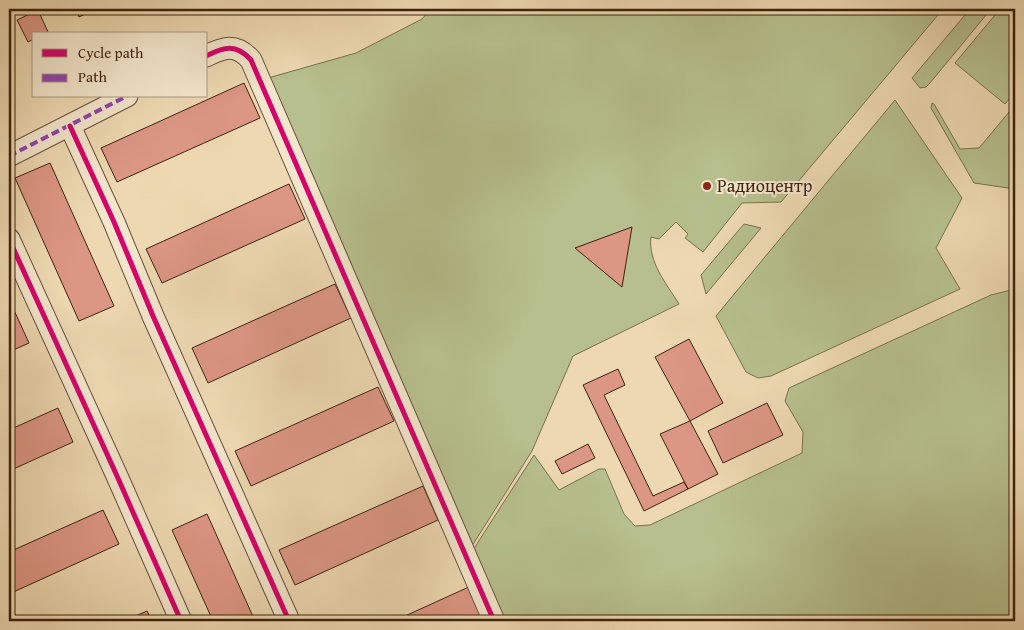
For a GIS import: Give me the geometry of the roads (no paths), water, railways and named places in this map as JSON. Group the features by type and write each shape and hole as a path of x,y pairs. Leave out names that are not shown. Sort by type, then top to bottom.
{"street":[{"path":"208,55 223,47 245,54 251,60 494,621"},
{"path":"9,156 123,98"},
{"path":"70,126 289,621"},
{"path":"9,239 181,621"}],"place":[{"name":"Радиоцентр","path":"707,186"}]}
